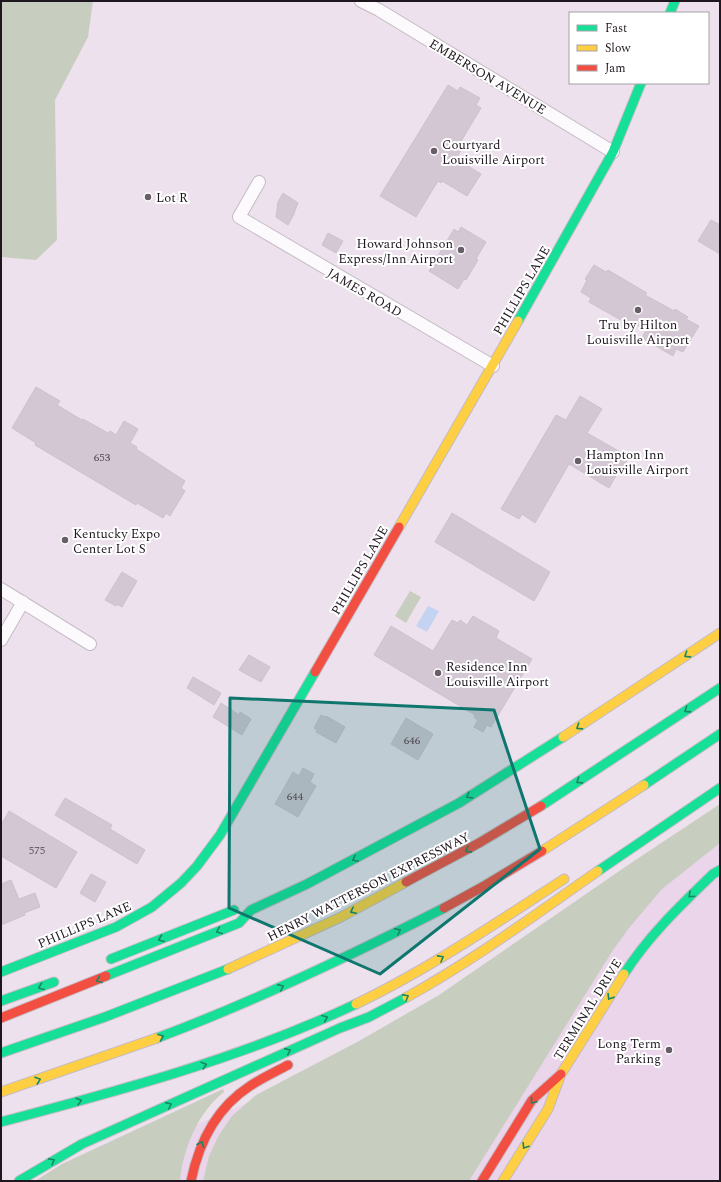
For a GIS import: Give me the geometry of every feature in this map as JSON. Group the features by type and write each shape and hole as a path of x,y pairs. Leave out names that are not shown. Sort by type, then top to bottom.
{"main road":[{"path":"670,12 675,1"},
{"name":"PHILLIPS LANE","path":"1,972 116,927 152,907 181,883 197,866 220,835 493,366 613,152 641,84"},
{"path":"1,1018 238,923 251,910 307,884 459,803 544,750 720,634"},
{"name":"HENRY WATTERSON EXPRESSWAY","path":"1,1053 105,1017 212,976 341,917 479,844 543,805 720,688"},
{"path":"1,1092 126,1050 228,1011 367,947 451,904 543,850 617,803 720,734"},
{"path":"345,1036 370,1017 432,983 470,959 720,788"},
{"name":"TERMINAL DRIVE","path":"503,1181 548,1109 561,1074 633,960 668,917 713,874 720,870"},
{"path":"1,1122 225,1058 274,1040 342,1011 384,990 456,949 571,874"},
{"path":"103,962 231,910 251,910"},
{"path":"1,1001 59,980"},
{"path":"19,1181 82,1144 340,1028 370,1017"},
{"path":"191,1181 194,1161 202,1139 214,1119 228,1102 248,1087 296,1061"},
{"path":"482,1181 532,1100 561,1074"}],"street":[{"name":"EMBERSON AVENUE","path":"362,1 613,152"},
{"name":"JAMES ROAD","path":"259,182 239,217 493,366"},
{"path":"1,589 90,644"},
{"path":"1,640 23,602"}],"highlighted area":[{"path":"230,698 494,710 540,849 380,974 229,908"}],"shaded area":[{"path":"720,828 720,1181 85,1181 173,1135 342,1062"}],"green space":[{"path":"1,1 93,1 88,37 55,100 57,240 36,260 1,257"},
{"path":"410,591 421,597 406,623 395,616"},
{"path":"720,804 720,843 662,889 629,928 613,950 469,1181 203,1181 209,1156 219,1135 232,1116 256,1095 359,1041 439,995 634,861"},
{"path":"223,1089 224,1092 207,1110 193,1132 184,1156 180,1181 35,1181 62,1164"}],"water":[{"path":"428,606 439,611 427,632 416,626"}],"building":[{"name":"Courtyard Louisville Airport","path":"448,85 458,91 460,87 480,98 476,105 481,108 460,143 464,145 456,159 481,174 467,196 442,181 441,183 438,181 416,217 380,196"},
{"path":"283,193 298,203 288,225 276,217 278,202"},
{"path":"711,220 720,225 720,254 698,241"},
{"name":"Howard Johnson Express/Inn Airport","path":"461,227 486,242 476,259 478,260 466,280 464,279 458,289 429,271 454,229 458,232"},
{"path":"328,233 343,241 336,253 322,245"},
{"name":"Tru by Hilton Louisville Airport","path":"594,265 606,272 608,270 647,293 645,295 674,311 675,309 688,317 686,319 699,326 683,352 676,349 673,356 642,338 646,330 630,321 628,324 589,302 591,298 581,292 587,280 585,279"},
{"path":"36,387 60,401 57,405 108,433 110,431 116,435 124,421 138,429 130,443 137,447 136,449 185,481 181,488 185,491 170,516 166,513 163,518 137,503 136,505 35,445 36,443 12,428"},
{"name":"Hampton Inn Louisville Airport","path":"580,396 602,409 587,433 629,457 620,473 618,472 609,488 569,464 535,523 522,514 519,519 501,509 556,415 566,420"},
{"path":"452,513 550,572 534,601 435,542"},
{"path":"122,572 137,581 122,607 117,604 116,606 105,600"},
{"name":"Residence Inn Louisville Airport","path":"473,616 499,631 496,638 532,659 491,727 487,725 483,732 474,727 478,720 474,717 475,715 374,655 391,626 433,651 452,620 458,623 460,620 467,625"},
{"path":"249,655 270,667 261,682 239,670"},
{"path":"193,677 221,693 214,705 187,688"},
{"path":"221,703 239,715 240,712 251,719 242,735 213,717"},
{"path":"321,715 326,716 345,727 336,743 316,732 317,730 314,728"},
{"path":"406,718 433,734 418,760 391,744"},
{"path":"303,768 314,774 310,782 316,786 298,817 275,804 293,772 299,776"},
{"path":"65,798 112,825 110,829 145,850 137,864 55,815"},
{"path":"9,811 77,852 56,888 1,856 1,825"},
{"path":"91,874 106,882 95,902 80,893"},
{"path":"11,880 19,899 35,893 40,907 24,913 25,915 1,925 1,884"}],"traffic: fast":[{"path":"670,12 675,1"},
{"path":"518,321 613,152 641,84"},
{"path":"1,972 116,927 152,907 181,883 197,866 220,835 315,672"},
{"path":"541,806 720,688"},
{"path":"644,785 720,734"},
{"path":"106,976 239,923 251,910 307,884 459,803 563,737"},
{"path":"598,871 720,788"},
{"path":"624,974 654,934 713,874 720,870"},
{"path":"157,1038 267,993 444,908"},
{"path":"111,959 234,910"},
{"path":"1,1053 105,1017 228,969"},
{"path":"1,1001 54,982"},
{"path":"19,1181 82,1144 340,1028 369,1017 407,997"},
{"path":"1,1122 136,1085 225,1057 269,1041 356,1004"}],"traffic: slow":[{"path":"399,527 518,321"},
{"path":"563,737 720,633"},
{"path":"542,851 644,785"},
{"path":"407,997 481,952 598,871"},
{"path":"356,1004 436,961 564,879"},
{"path":"228,969 341,917 406,882"},
{"path":"503,1181 548,1109 561,1074 624,974"},
{"path":"1,1092 157,1038"}],"traffic: jam":[{"path":"315,672 399,527"},
{"path":"406,882 479,843 541,806"},
{"path":"444,908 542,851"},
{"path":"1,1018 106,976"},
{"path":"191,1181 194,1167 204,1140 218,1115 238,1095 250,1086 288,1065"},
{"path":"482,1181 532,1100 561,1074"}],"place":[{"name":"Courtyard Louisville Airport","path":"434,151"},
{"name":"Lot R","path":"148,197"},
{"name":"Howard Johnson Express/Inn Airport","path":"461,250"},
{"name":"Tru by Hilton Louisville Airport","path":"638,310"},
{"name":"Hampton Inn Louisville Airport","path":"578,461"},
{"name":"Kentucky Expo Center Lot S","path":"65,540"},
{"name":"Residence Inn Louisville Airport","path":"438,673"},
{"name":"Long Term Parking","path":"669,1050"}]}
